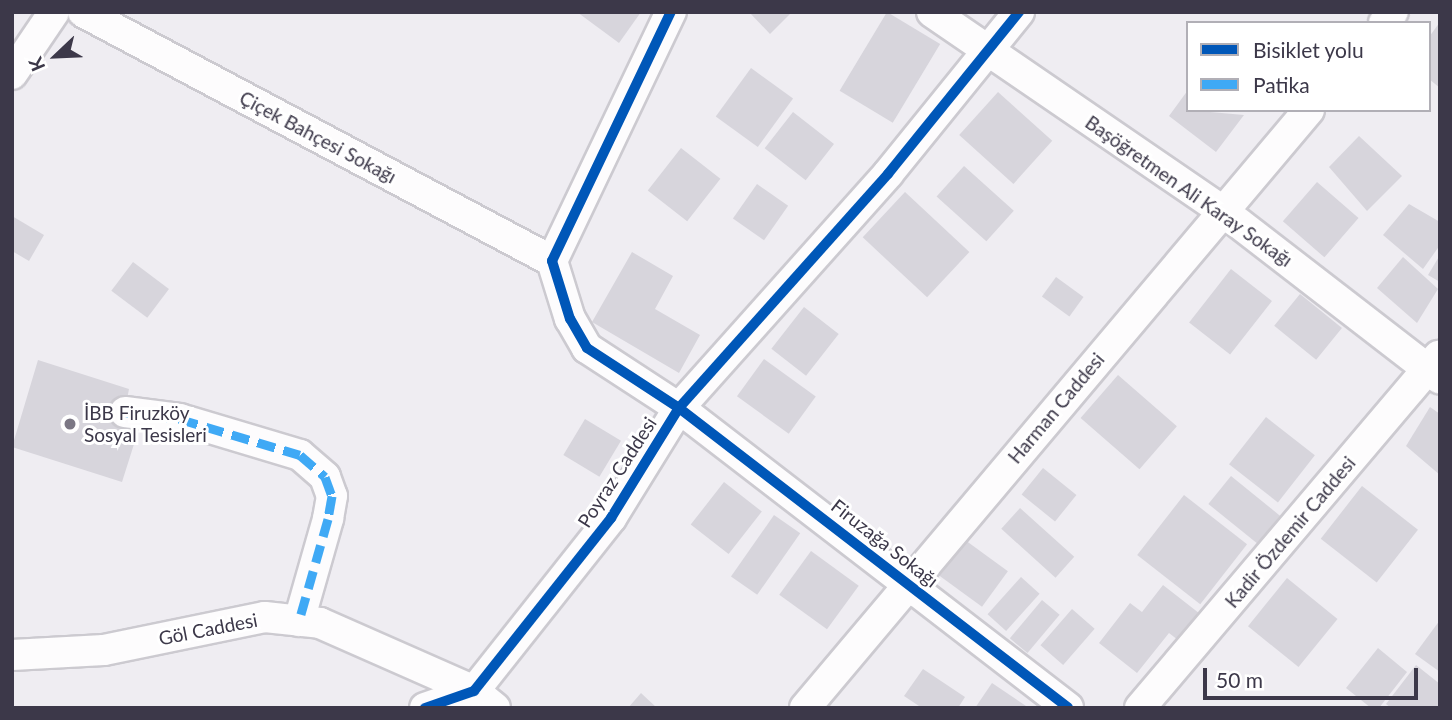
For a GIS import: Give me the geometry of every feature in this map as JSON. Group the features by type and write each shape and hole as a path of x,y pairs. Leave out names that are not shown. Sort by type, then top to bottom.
{"street":[{"path":"12,74 54,12"},
{"name":"Çiçek Bahçesi Sokağı","path":"83,12 552,261"},
{"path":"552,261 671,12"},
{"name":"Başöğretmen Ali Karay Sokağı","path":"932,12 1223,211 1436,368"},
{"path":"679,408 888,174 1020,12"},
{"name":"Harman Caddesi","path":"805,708 1308,112"},
{"name":"Poyraz Caddesi","path":"485,700 611,519 679,408 587,348 570,319 552,261"},
{"name":"Kadir Özdemir Caddesi","path":"1140,708 1436,368"},
{"name":"Firuzağa Sokağı","path":"679,408 1068,708"},
{"path":"125,412 180,419 300,455 325,477 332,496 328,519 299,621"},
{"name":"Göl Caddesi","path":"12,655 104,650 265,617 320,623 485,700"},
{"path":"425,708 485,700"}],"building":[{"path":"577,12 641,12 619,43"},
{"path":"749,12 792,12 770,34"},
{"path":"887,12 940,44 893,123 840,91"},
{"path":"1440,22 1440,88 1431,81 1431,34"},
{"path":"751,68 793,99 758,147 716,117"},
{"path":"998,92 1052,141 1013,184 959,135"},
{"path":"1186,93 1186,112 1244,115 1216,152 1169,116"},
{"path":"793,112 834,144 806,180 765,148"},
{"path":"1359,136 1402,176 1367,211 1329,167"},
{"path":"681,148 720,179 687,221 648,191"},
{"path":"964,166 1014,211 986,241 937,196"},
{"path":"1317,182 1359,218 1324,257 1283,221"},
{"path":"757,184 788,206 764,240 733,218"},
{"path":"905,192 969,252 927,297 863,237"},
{"path":"1409,204 1440,222 1440,245 1423,269 1383,235"},
{"path":"12,216 44,235 29,261 12,251"},
{"path":"632,252 673,276 655,309 700,335 679,373 592,322"},
{"path":"1440,255 1440,282 1428,275"},
{"path":"1403,257 1438,289 1417,323 1377,288"},
{"path":"133,262 169,289 147,318 111,291"},
{"path":"1231,269 1272,301 1230,355 1189,323"},
{"path":"1056,277 1084,297 1069,316 1042,296"},
{"path":"1300,294 1342,328 1316,360 1274,326"},
{"path":"804,307 839,334 806,376 771,349"},
{"path":"764,359 816,397 789,434 737,396"},
{"name":"İBB Firuzköy Sosyal Tesisleri","path":"38,360 129,389 120,436 135,441 122,482 12,447"},
{"path":"1118,375 1177,426 1139,469 1081,418"},
{"path":"1430,407 1440,414 1440,475 1406,446"},
{"path":"1266,417 1315,455 1278,502 1229,464"},
{"path":"585,419 621,441 599,477 563,455"},
{"path":"1043,468 1076,495 1055,521 1022,494"},
{"path":"1231,476 1280,516 1257,544 1208,504"},
{"path":"724,482 762,512 729,554 691,525"},
{"path":"1362,486 1418,530 1377,583 1321,539"},
{"path":"1184,495 1247,544 1200,604 1137,555"},
{"path":"1020,508 1074,557 1056,578 1001,529"},
{"path":"774,515 800,533 757,595 731,576"},
{"path":"965,540 1008,571 982,607 939,576"},
{"path":"811,551 859,586 827,629 779,595"},
{"path":"1021,577 1040,594 1006,631 988,614"},
{"path":"1287,578 1338,619 1298,667 1248,626"},
{"path":"1163,585 1204,617 1183,644 1169,633 1137,673 1099,643 1130,603 1142,612"},
{"path":"1042,600 1060,615 1027,653 1010,638"},
{"path":"1072,609 1095,629 1063,665 1041,645"},
{"path":"1440,620 1440,672 1415,654"},
{"path":"1378,648 1407,672 1379,708 1371,708 1346,688"},
{"path":"1416,665 1440,684 1440,708 1391,708 1386,704"},
{"path":"923,669 965,697 958,708 922,708 904,696"},
{"path":"992,683 1029,708 975,708"},
{"path":"641,693 657,708 628,708"}],"marked path":[{"path":"125,412 180,419 300,455 325,477 332,496 328,519 299,621"}],"cycle path":[{"path":"425,708 474,691 611,518 679,408 587,348 570,319 552,261 671,12"},
{"path":"1019,12 888,174 679,408 1068,708"}],"place":[{"name":"İBB Firuzköy Sosyal Tesisleri","path":"70,424"}]}
